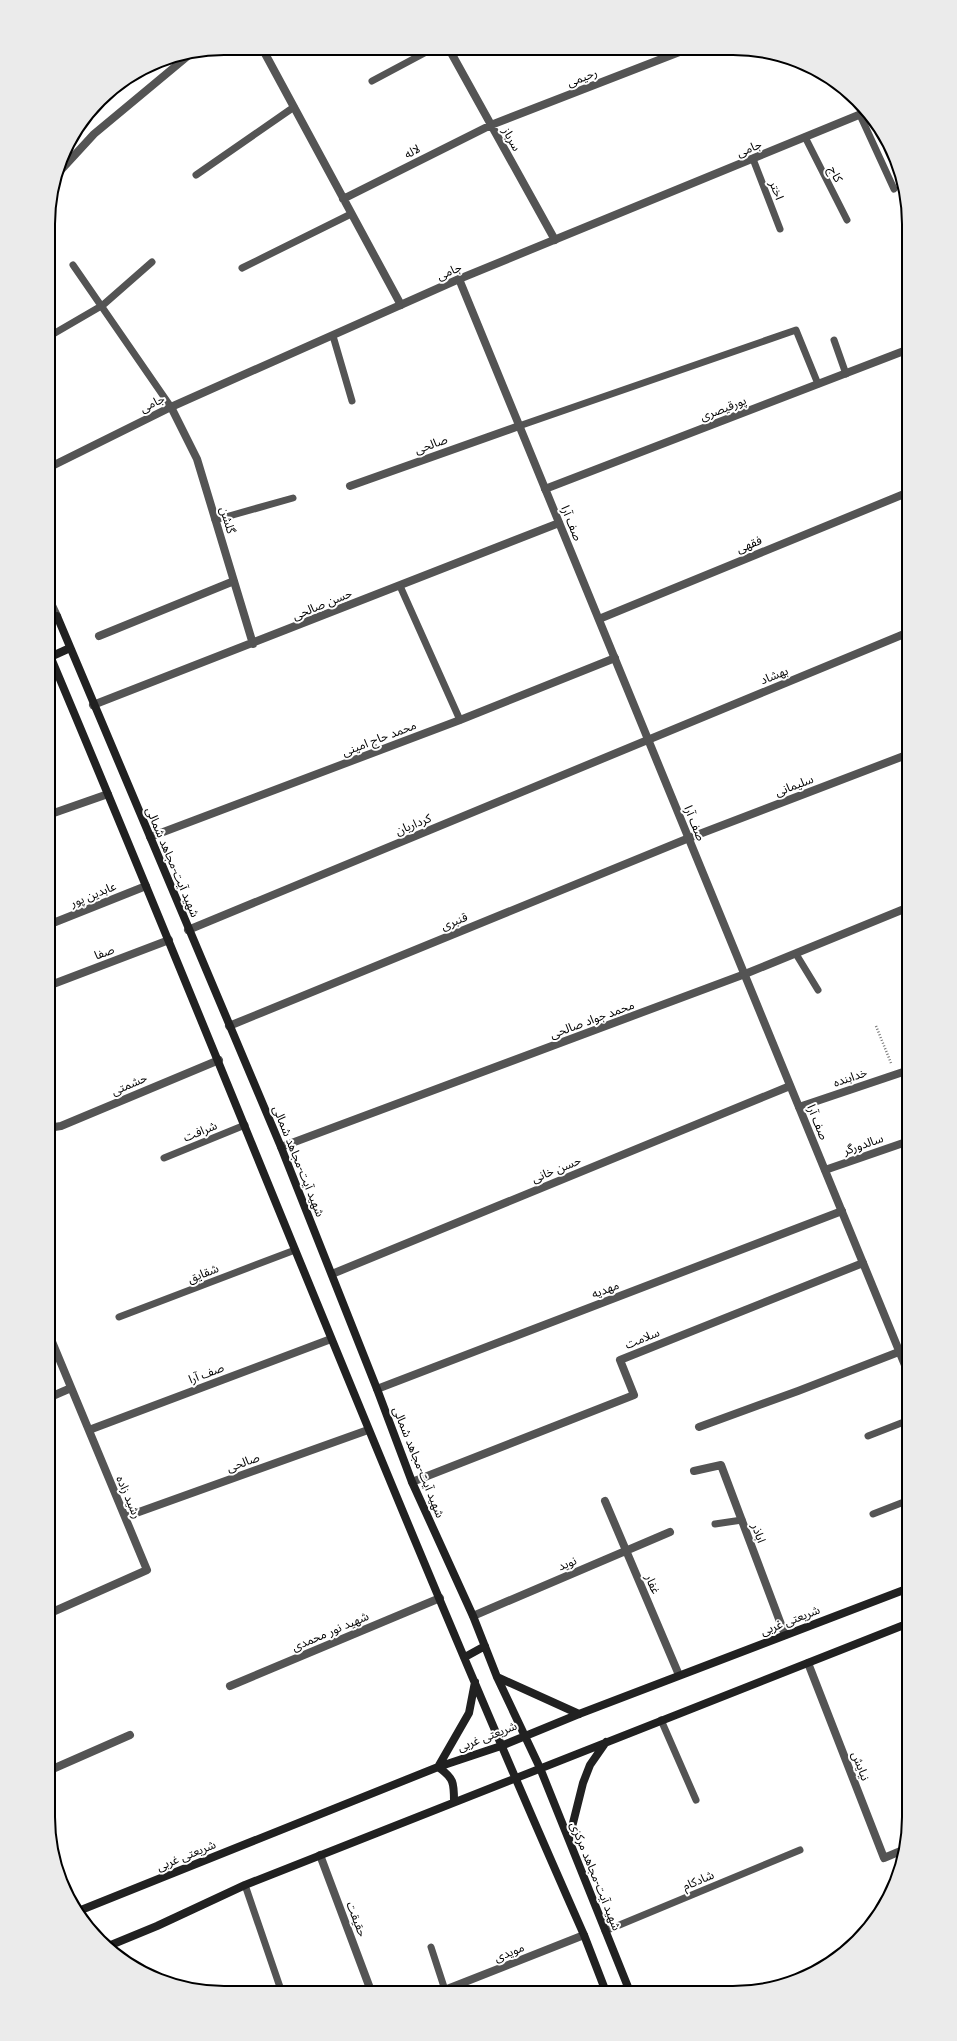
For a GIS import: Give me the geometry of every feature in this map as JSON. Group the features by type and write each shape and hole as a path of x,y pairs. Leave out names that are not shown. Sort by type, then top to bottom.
{"main road":[{"name":"شهید آیت-مجاهد شمالی","path":"57,616 93,705 281,1147 378,1389 412,1482 473,1616 497,1677 525,1735"},
{"path":"55,654 70,648"},
{"path":"55,670 219,1060 368,1430 465,1657 501,1746 516,1777 584,1935 604,1986"},
{"name":"شریعتی غربی","path":"83,1909 438,1767 501,1746 579,1714 902,1591"},
{"path":"113,1944 157,1926 245,1885 454,1801 902,1626"},
{"path":"465,1657 485,1646"},
{"path":"497,1677 579,1714"},
{"path":"454,1801 454,1787 450,1775 438,1767 469,1714 475,1682"},
{"name":"شهید آیت-مجاهد مرکزی","path":"525,1735 569,1838 628,1986"},
{"path":"569,1838 583,1783 590,1765 606,1742"}],"street":[{"path":"266,55 401,305"},
{"name":"سرباز","path":"452,55 555,240"},
{"name":"رحیمی","path":"491,125 672,55"},
{"path":"66,164 94,134 182,61"},
{"name":"جامی","path":"55,465 171,407 460,279 861,115"},
{"name":"لاله","path":"343,199 491,125"},
{"name":"صف آرا","path":"460,279 902,1358"},
{"name":"پورقیصری","path":"545,489 902,352"},
{"name":"گلشن","path":"171,407 197,459 253,644"},
{"name":"صالحی","path":"350,486 519,426"},
{"name":"فقهی","path":"599,619 902,495"},
{"name":"حسن صالحی","path":"93,705 253,644 559,523"},
{"path":"99,636 234,581"},
{"name":"شهید آیت-مجاهد شمالی","path":"55,612 57,616"},
{"name":"بهشاد","path":"648,740 902,635"},
{"name":"محمد حاج امینی","path":"150,837 460,720 615,658"},
{"name":"کرداریان","path":"188,930 648,740"},
{"name":"سلیمانی","path":"688,838 902,757"},
{"path":"55,813 108,794"},
{"name":"قنبری","path":"229,1026 688,838"},
{"name":"عابدین پور","path":"55,922 146,886"},
{"name":"محمد جواد صالحی","path":"281,1147 745,974 902,910"},
{"name":"صفا","path":"55,983 169,940"},
{"name":"حشمتی","path":"55,1127 61,1126 219,1060"},
{"name":"خدابنده","path":"799,1107 902,1072"},
{"name":"حسن خانی","path":"332,1274 790,1086"},
{"name":"سالدورگر","path":"825,1170 902,1143"},
{"name":"مهدیه","path":"378,1389 842,1211"},
{"name":"سلامت","path":"412,1482 634,1394 620,1360 863,1263"},
{"name":"صف آرا","path":"89,1430 331,1339"},
{"name":"رشید زاده","path":"55,1348 147,1570 55,1611"},
{"path":"699,1427 798,1391 902,1350"},
{"path":"55,1395 72,1388"},
{"name":"صالحی","path":"125,1517 368,1430"},
{"name":"اباذر","path":"694,1471 721,1465 785,1635"},
{"name":"غفار","path":"605,1501 679,1676"},
{"name":"نوید","path":"473,1616 670,1532"},
{"name":"شهید نور محمدی","path":"230,1686 440,1598"},
{"name":"نیایش","path":"808,1662 884,1858 898,1852"},
{"path":"55,1768 130,1735"},
{"name":"حقیقت","path":"320,1855 369,1986"},
{"name":"مویدی","path":"454,1986 584,1935"}],"lane":[{"path":"372,81 421,55"},
{"path":"196,175 294,107"},
{"path":"865,119 894,189"},
{"name":"کاج","path":"805,137 847,220"},
{"name":"اختر","path":"753,159 780,229"},
{"path":"242,268 351,214"},
{"path":"55,334 103,305 152,262"},
{"path":"73,265 103,305 171,407"},
{"path":"519,426 796,330 818,384"},
{"path":"333,336 352,401"},
{"path":"834,340 846,374"},
{"path":"215,520 293,498"},
{"path":"400,586 460,720"},
{"path":"796,954 818,990"},
{"name":"شرافت","path":"164,1158 245,1125"},
{"name":"شقایق","path":"119,1317 295,1250"},
{"path":"868,1436 902,1423"},
{"path":"873,1514 902,1503"},
{"path":"715,1524 742,1520"},
{"path":"661,1720 696,1800"},
{"name":"شادکام","path":"605,1931 800,1850"},
{"path":"245,1885 280,1986"},
{"path":"431,1947 443,1986"}],"path":[{"path":"876,1026 895,1075"}]}
